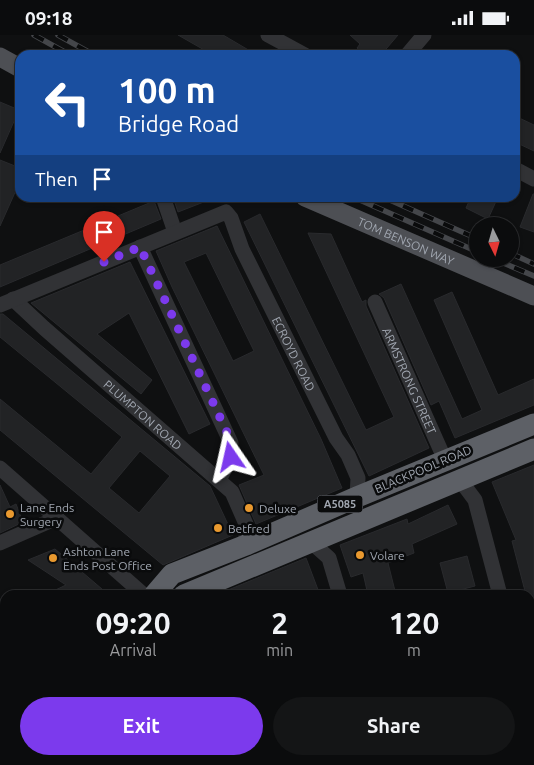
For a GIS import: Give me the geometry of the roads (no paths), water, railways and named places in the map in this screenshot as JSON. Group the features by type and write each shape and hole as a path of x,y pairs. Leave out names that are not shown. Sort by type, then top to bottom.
{"highway":[{"name":"BLACKPOOL ROAD","path":"158,590 172,574 246,545 356,497 534,424"},
{"name":"BLACKPOOL ROAD","path":"196,590 534,449"}],"main road":[{"path":"0,57 15,65"},
{"name":"TOM BENSON WAY","path":"316,202 534,297"}],"street":[{"path":"268,35 296,50"},
{"path":"411,50 424,35"},
{"path":"520,172 534,179"},
{"path":"7,302 175,233 165,202"},
{"name":"ECROYD ROAD","path":"175,233 226,212 231,218 242,249 336,438 348,455 358,478 356,497"},
{"path":"140,247 232,443 231,457 219,480"},
{"name":"PLUMPTON ROAD","path":"7,302 117,392 232,492 246,524 246,545"},
{"name":"ARMSTRONG STREET","path":"375,302 445,460"},
{"path":"0,467 138,590"},
{"path":"460,480 475,501 499,590"},
{"path":"0,543 57,517"},
{"path":"311,542 329,558 338,590"}],"railway":[{"path":"34,35 61,50"},
{"path":"58,35 85,50"},
{"path":"364,202 469,248"},
{"path":"394,202 469,235"},
{"path":"519,257 534,264"},
{"path":"513,267 534,276"}],"place":[{"name":"Deluxe","path":"249,508"},
{"name":"Lane Ends Surgery","path":"10,514"},
{"name":"Betfred","path":"218,528"},
{"name":"Volare","path":"360,555"},
{"name":"Ashton Lane Ends Post Office","path":"53,558"}]}
